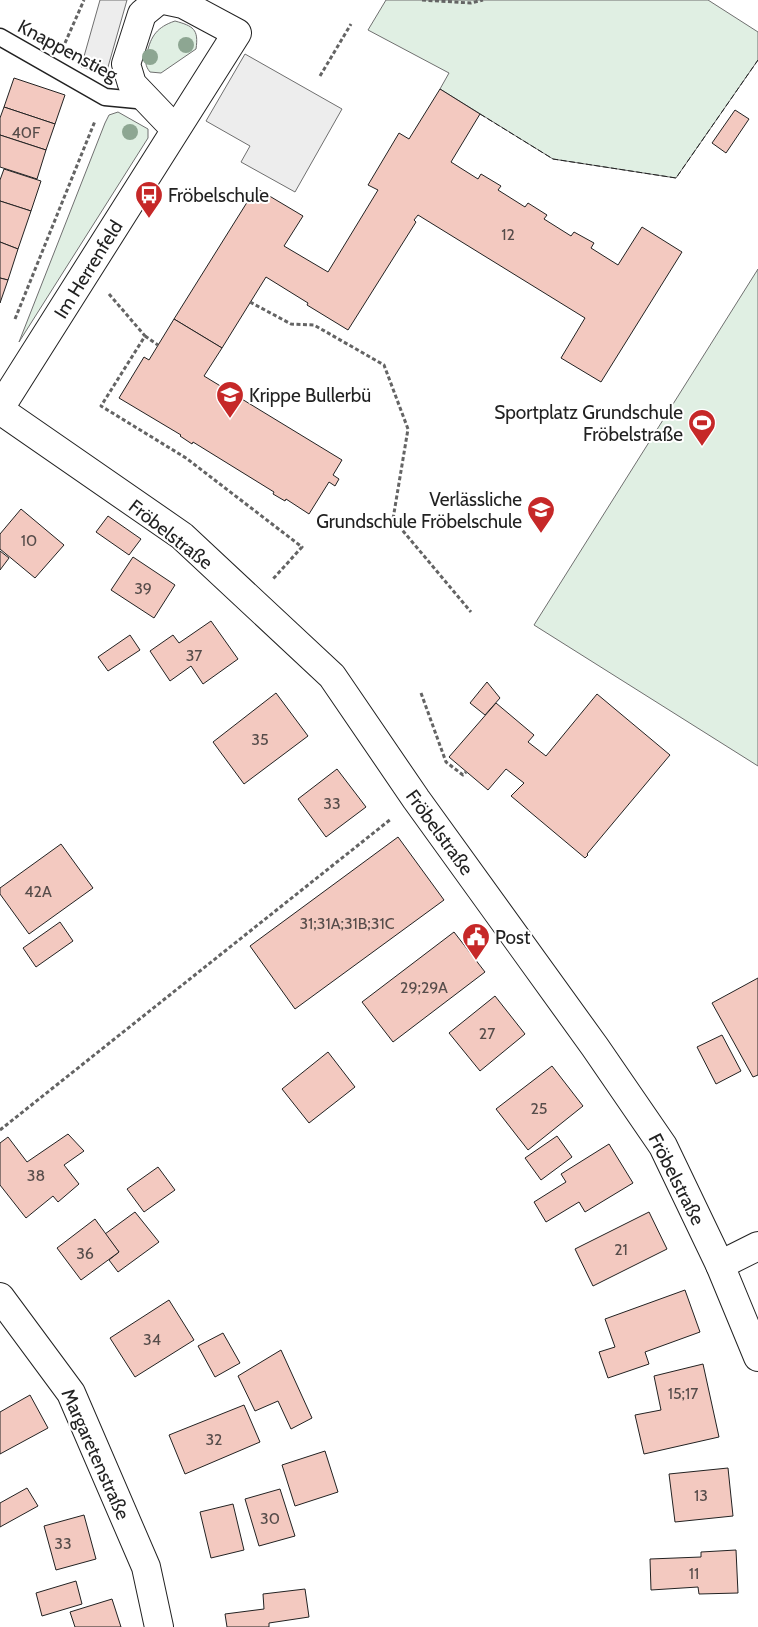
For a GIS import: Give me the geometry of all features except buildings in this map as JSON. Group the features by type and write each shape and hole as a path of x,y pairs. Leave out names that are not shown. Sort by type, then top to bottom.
{"street":[{"path":"159,0 142,14 126,64 132,84 175,129"},
{"name":"Im Herrenfeld","path":"0,409 237,32 183,4 164,0"},
{"name":"Fröbelstraße","path":"0,409 182,536 332,676 416,798 664,1146 720,1265 758,1357"},
{"path":"720,1265 758,1246"},
{"name":"Margaretenstraße","path":"0,1297 71,1393 146,1568 159,1627"}],"lane":[{"name":"Knappenstieg","path":"0,37 105,97 147,101"}],"path":[{"path":"54,68 84,0"},
{"path":"422,0 471,3 483,0"},
{"path":"320,76 351,24"},
{"path":"14,322 105,97"},
{"path":"87,269 145,336 158,345"},
{"path":"250,302 291,324 314,325 384,365 408,429 393,519 471,612"},
{"path":"145,336 101,406 186,458 302,547 281,571"},
{"path":"421,694 446,762 463,775 466,772"},
{"path":"0,1130 416,798"}],"green space":[{"path":"386,0 708,0 758,32 758,60 676,178 553,159 440,89 449,73 368,30"},
{"path":"175,21 193,29 197,37 196,49 161,73 150,72 146,61 153,37 159,29"},
{"path":"118,112 148,129 148,138 19,342 105,123 109,115"},
{"name":"Sportplatz Grundschule Fröbelstraße","path":"758,269 758,766 534,625"}],"shaded area":[{"path":"100,0 127,0 106,74 81,67"},
{"path":"245,54 342,109 295,192 241,162 250,146 206,121"}],"fence":[{"path":"480,114 553,159 676,178 758,60"}],"place":[{"name":"Fröbelschule","path":"149,219"},
{"name":"Krippe Bullerbü","path":"230,419"},
{"name":"Sportplatz Grundschule Fröbelstraße","path":"702,447"},
{"name":"Verlässliche Grundschule Fröbelschule","path":"541,534"},
{"name":"Post","path":"476,961"}]}
